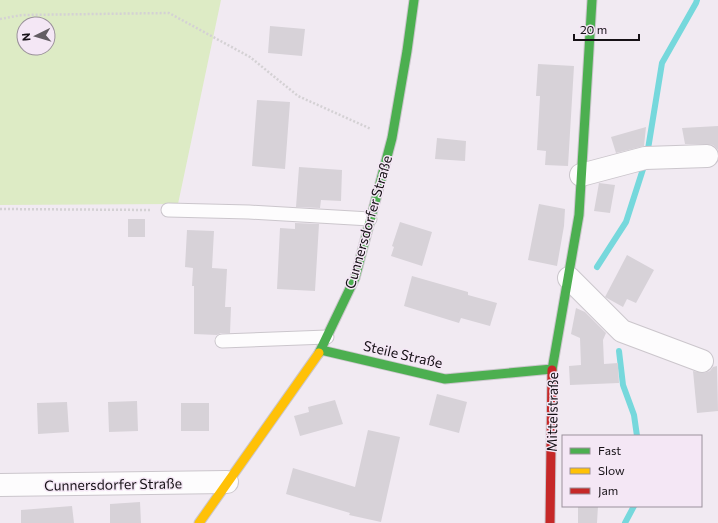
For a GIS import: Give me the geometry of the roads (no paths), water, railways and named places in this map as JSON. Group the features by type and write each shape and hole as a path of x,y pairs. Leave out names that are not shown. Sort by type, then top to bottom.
{"street":[{"name":"Cunnersdorfer Straße","path":"199,523 226,482 321,350 355,278 392,138 414,0"},
{"name":"Mittelstraße","path":"550,523 552,369 580,216 581,175 592,0"},
{"path":"581,175 645,158 707,156"},
{"path":"569,278 622,331 702,361"},
{"name":"Steile Straße","path":"321,350 445,379 552,369"},
{"name":"Cunnersdorfer Straße","path":"0,485 226,482"}],"lane":[{"path":"168,210 249,212 370,219"},
{"path":"222,341 327,338"}],"waterway":[{"path":"648,149 662,63 697,0"},
{"path":"597,267 626,222 644,166"},
{"path":"619,351 623,385 634,415 637,435"},
{"path":"625,523 633,507"}]}
